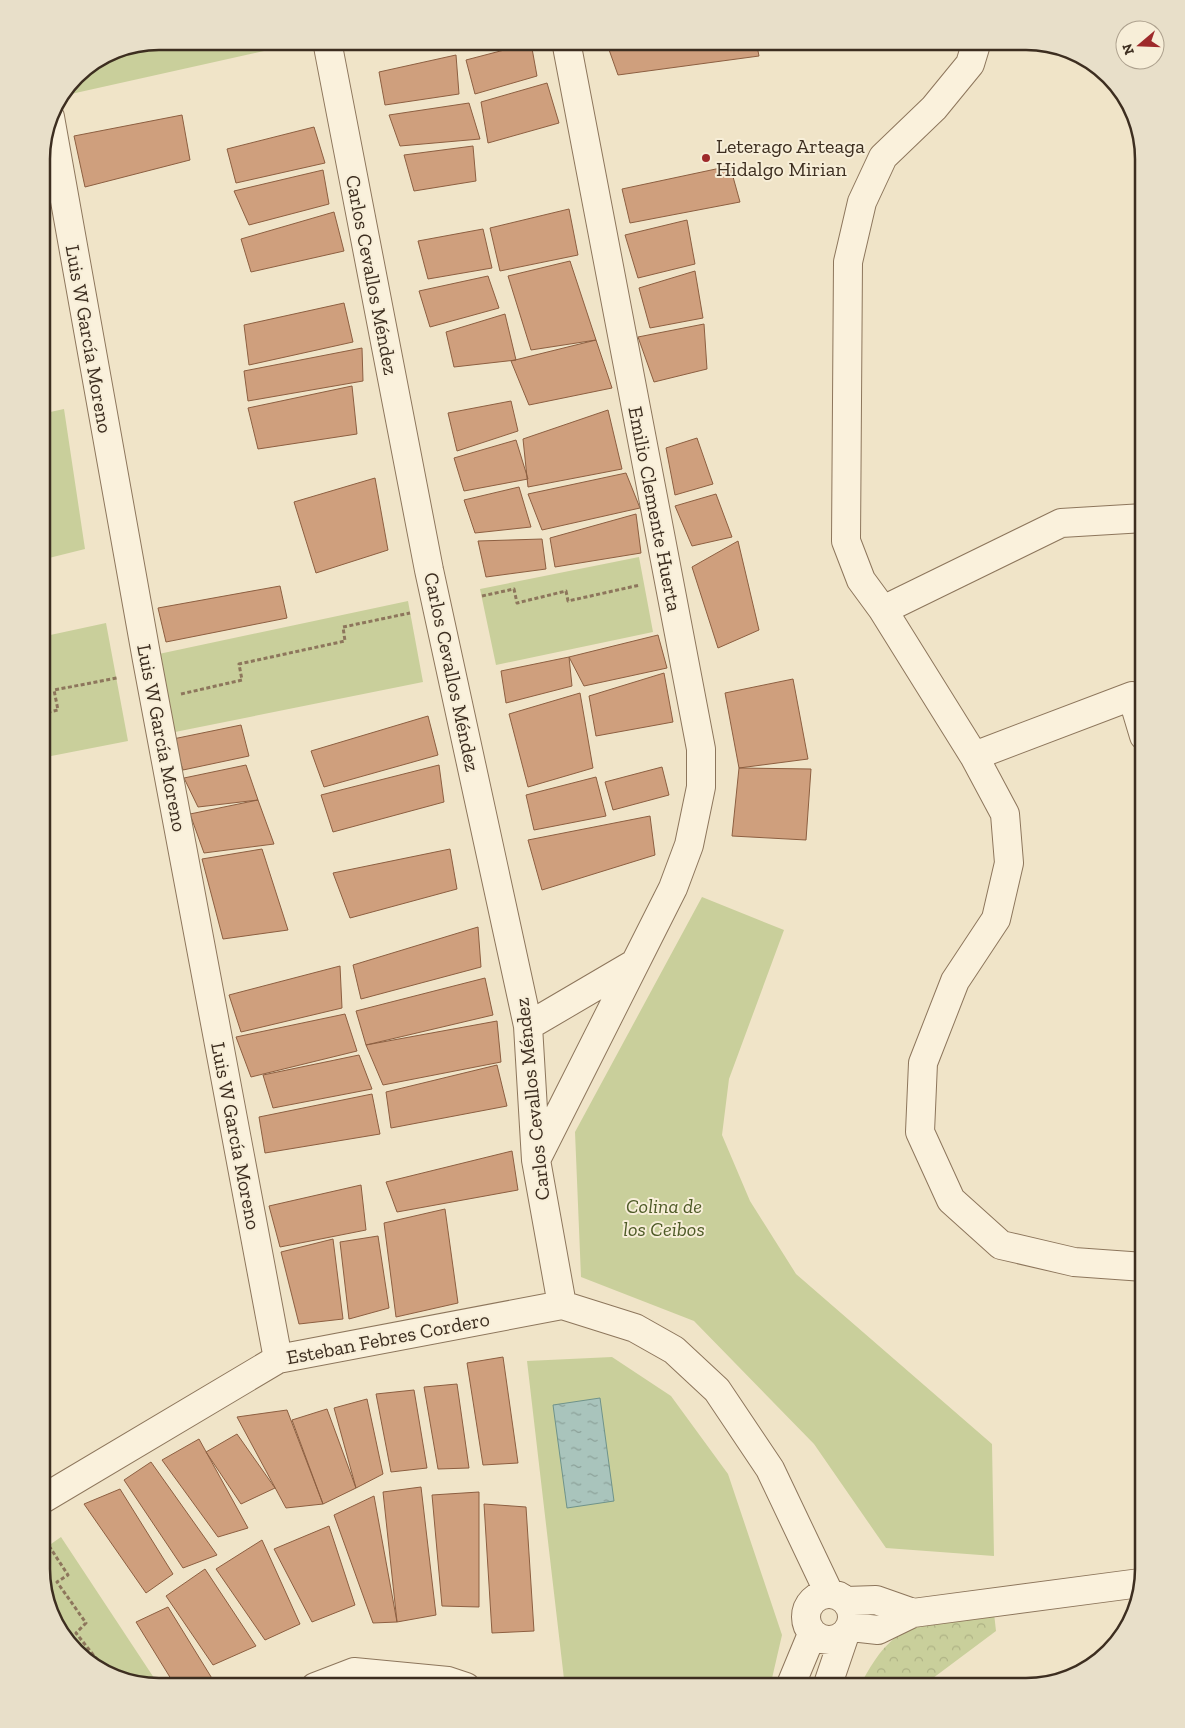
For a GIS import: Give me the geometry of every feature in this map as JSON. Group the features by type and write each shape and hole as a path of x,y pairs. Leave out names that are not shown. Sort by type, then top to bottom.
{"street":[{"name":"Carlos Cevallos Méndez","path":"329,50 429,570 528,1026 536,1160 562,1305"},
{"name":"Emilio Clemente Huerta","path":"536,1160 632,965 673,888 689,845 702,787 701,749 568,50"},
{"path":"974,50 970,64 934,108 882,157 862,202 848,262 846,541 861,580 883,610 974,756 1005,814 1009,863 996,920 955,981 922,1063 920,1132 951,1200 1000,1245 1074,1262 1135,1266"},
{"name":"Luis W García Moreno","path":"53,133 149,670 278,1358"},
{"path":"883,610 1061,523 1135,519"},
{"path":"974,756 1132,696 1135,706"},
{"path":"528,1026 632,965"},
{"path":"562,1305 635,1328 674,1350 717,1390 770,1469 843,1614 829,1678"},
{"name":"Esteban Febres Cordero","path":"50,1495 278,1358 562,1305"},
{"path":"843,1614 812,1600 807,1608 807,1626 812,1634 828,1641 843,1614 876,1600 913,1613 1134,1584"},
{"path":"794,1678 812,1634"},
{"path":"337,1678 354,1672 417,1678"}],"path":[{"path":"482,596 514,589 517,603 566,591 568,602 644,584"},
{"path":"172,696 242,680 239,664 345,642 342,628 410,613"},
{"path":"50,712 58,710 54,690 116,678"},
{"path":"50,1548 68,1575 57,1582 86,1623 76,1633 97,1659"}],"green space":[{"path":"158,50 268,50 71,94 98,68 117,58 137,52"},
{"path":"64,409 85,549 50,558 50,412"},
{"path":"639,557 653,632 496,665 480,589"},
{"path":"408,601 423,682 170,733 154,655"},
{"path":"106,623 128,741 50,756 50,635"},
{"name":"Colina de los Ceibos","path":"702,897 784,930 729,1079 722,1135 750,1201 796,1274 992,1444 994,1556 886,1548 814,1444 694,1321 581,1277 575,1132"},
{"path":"612,1357 671,1396 728,1474 782,1635 772,1678 564,1678 527,1361"},
{"path":"61,1537 154,1678 137,1676 111,1667 92,1656 72,1636 58,1611 54,1598 51,1584 50,1545"},
{"path":"994,1613 996,1631 933,1678 864,1678 884,1648 896,1637 929,1624"}],"water":[{"path":"600,1398 614,1501 567,1508 553,1405"}],"building":[{"path":"504,50 532,50 537,76 475,94 466,60"},
{"path":"609,50 758,50 759,56 618,75"},
{"path":"456,55 459,94 385,105 379,72"},
{"path":"547,83 559,123 488,143 481,102"},
{"path":"469,103 480,139 400,146 389,115"},
{"path":"182,115 190,160 85,187 74,136"},
{"path":"314,127 325,163 236,183 227,149"},
{"path":"473,146 476,181 414,191 404,155"},
{"path":"730,166 740,202 630,223 622,189"},
{"path":"323,170 329,204 249,225 234,191"},
{"path":"569,209 578,255 500,271 490,228"},
{"path":"334,212 344,251 251,272 241,239"},
{"path":"687,220 695,264 638,278 625,235"},
{"path":"483,229 492,268 428,279 418,241"},
{"path":"570,261 596,340 531,350 508,276"},
{"path":"695,271 703,318 650,328 639,288"},
{"path":"488,276 499,308 430,327 419,291"},
{"path":"344,303 353,342 249,365 244,325"},
{"path":"505,314 516,360 454,367 446,332"},
{"path":"704,324 707,369 654,382 638,337"},
{"path":"596,340 612,388 529,405 511,361"},
{"path":"362,348 363,381 248,401 244,371"},
{"path":"352,386 357,434 258,449 248,408"},
{"path":"511,401 518,431 457,451 448,413"},
{"path":"608,410 622,469 528,487 523,439"},
{"path":"697,438 713,484 675,495 666,448"},
{"path":"516,440 528,479 464,491 454,458"},
{"path":"626,473 640,508 542,530 528,494"},
{"path":"375,478 388,550 316,573 294,502"},
{"path":"519,487 531,527 475,533 464,500"},
{"path":"716,494 732,537 692,546 675,506"},
{"path":"636,514 641,553 555,567 550,538"},
{"path":"542,539 546,569 486,577 478,541"},
{"path":"738,541 759,630 718,648 692,567"},
{"path":"280,586 287,618 166,642 158,608"},
{"path":"658,635 667,668 584,686 569,657"},
{"path":"569,657 572,686 506,703 501,671"},
{"path":"664,673 673,722 596,736 589,696"},
{"path":"793,679 808,759 739,768 725,693"},
{"path":"580,693 593,768 528,787 509,714"},
{"path":"428,716 438,755 324,787 311,751"},
{"path":"241,725 249,756 183,770 173,739"},
{"path":"246,765 258,800 198,807 184,778"},
{"path":"439,765 444,802 333,832 321,795"},
{"path":"662,767 669,795 613,810 605,782"},
{"path":"739,768 811,769 806,840 732,836"},
{"path":"596,777 606,816 534,830 526,795"},
{"path":"258,800 274,844 204,853 190,814"},
{"path":"650,816 655,855 542,890 528,840"},
{"path":"262,849 288,930 223,939 202,859"},
{"path":"450,849 457,889 350,918 333,873"},
{"path":"478,927 481,967 361,999 353,965"},
{"path":"340,966 342,1008 241,1032 229,995"},
{"path":"485,978 493,1015 366,1045 356,1011"},
{"path":"345,1014 357,1051 251,1077 236,1037"},
{"path":"497,1021 501,1062 383,1085 366,1045"},
{"path":"359,1055 372,1089 273,1108 263,1075"},
{"path":"497,1065 507,1106 391,1128 386,1092"},
{"path":"372,1094 380,1134 265,1153 259,1117"},
{"path":"512,1151 518,1190 397,1212 386,1182"},
{"path":"361,1185 366,1230 280,1247 269,1206"},
{"path":"445,1209 458,1303 396,1317 384,1223"},
{"path":"378,1236 389,1308 349,1319 340,1242"},
{"path":"333,1239 343,1319 299,1324 281,1252"},
{"path":"503,1357 518,1463 483,1465 467,1363"},
{"path":"457,1384 469,1468 438,1469 424,1387"},
{"path":"414,1390 427,1468 391,1472 376,1394"},
{"path":"367,1399 383,1474 356,1488 334,1408"},
{"path":"327,1409 356,1488 323,1504 292,1420"},
{"path":"287,1410 323,1504 286,1508 237,1417"},
{"path":"237,1434 275,1488 241,1504 206,1452"},
{"path":"199,1439 248,1528 218,1537 162,1460"},
{"path":"151,1462 217,1555 183,1568 124,1480"},
{"path":"421,1487 436,1615 397,1622 383,1492"},
{"path":"120,1489 173,1574 146,1593 84,1504"},
{"path":"479,1492 479,1607 442,1606 432,1495"},
{"path":"374,1496 397,1622 373,1623 334,1515"},
{"path":"484,1504 526,1507 534,1631 492,1633"},
{"path":"329,1526 355,1605 312,1622 274,1549"},
{"path":"262,1540 300,1624 265,1640 216,1569"},
{"path":"205,1569 256,1646 213,1665 166,1596"},
{"path":"168,1607 212,1678 170,1678 136,1622"}],"place":[{"name":"Leterago Arteaga Hidalgo Mirian","path":"706,158"}]}
